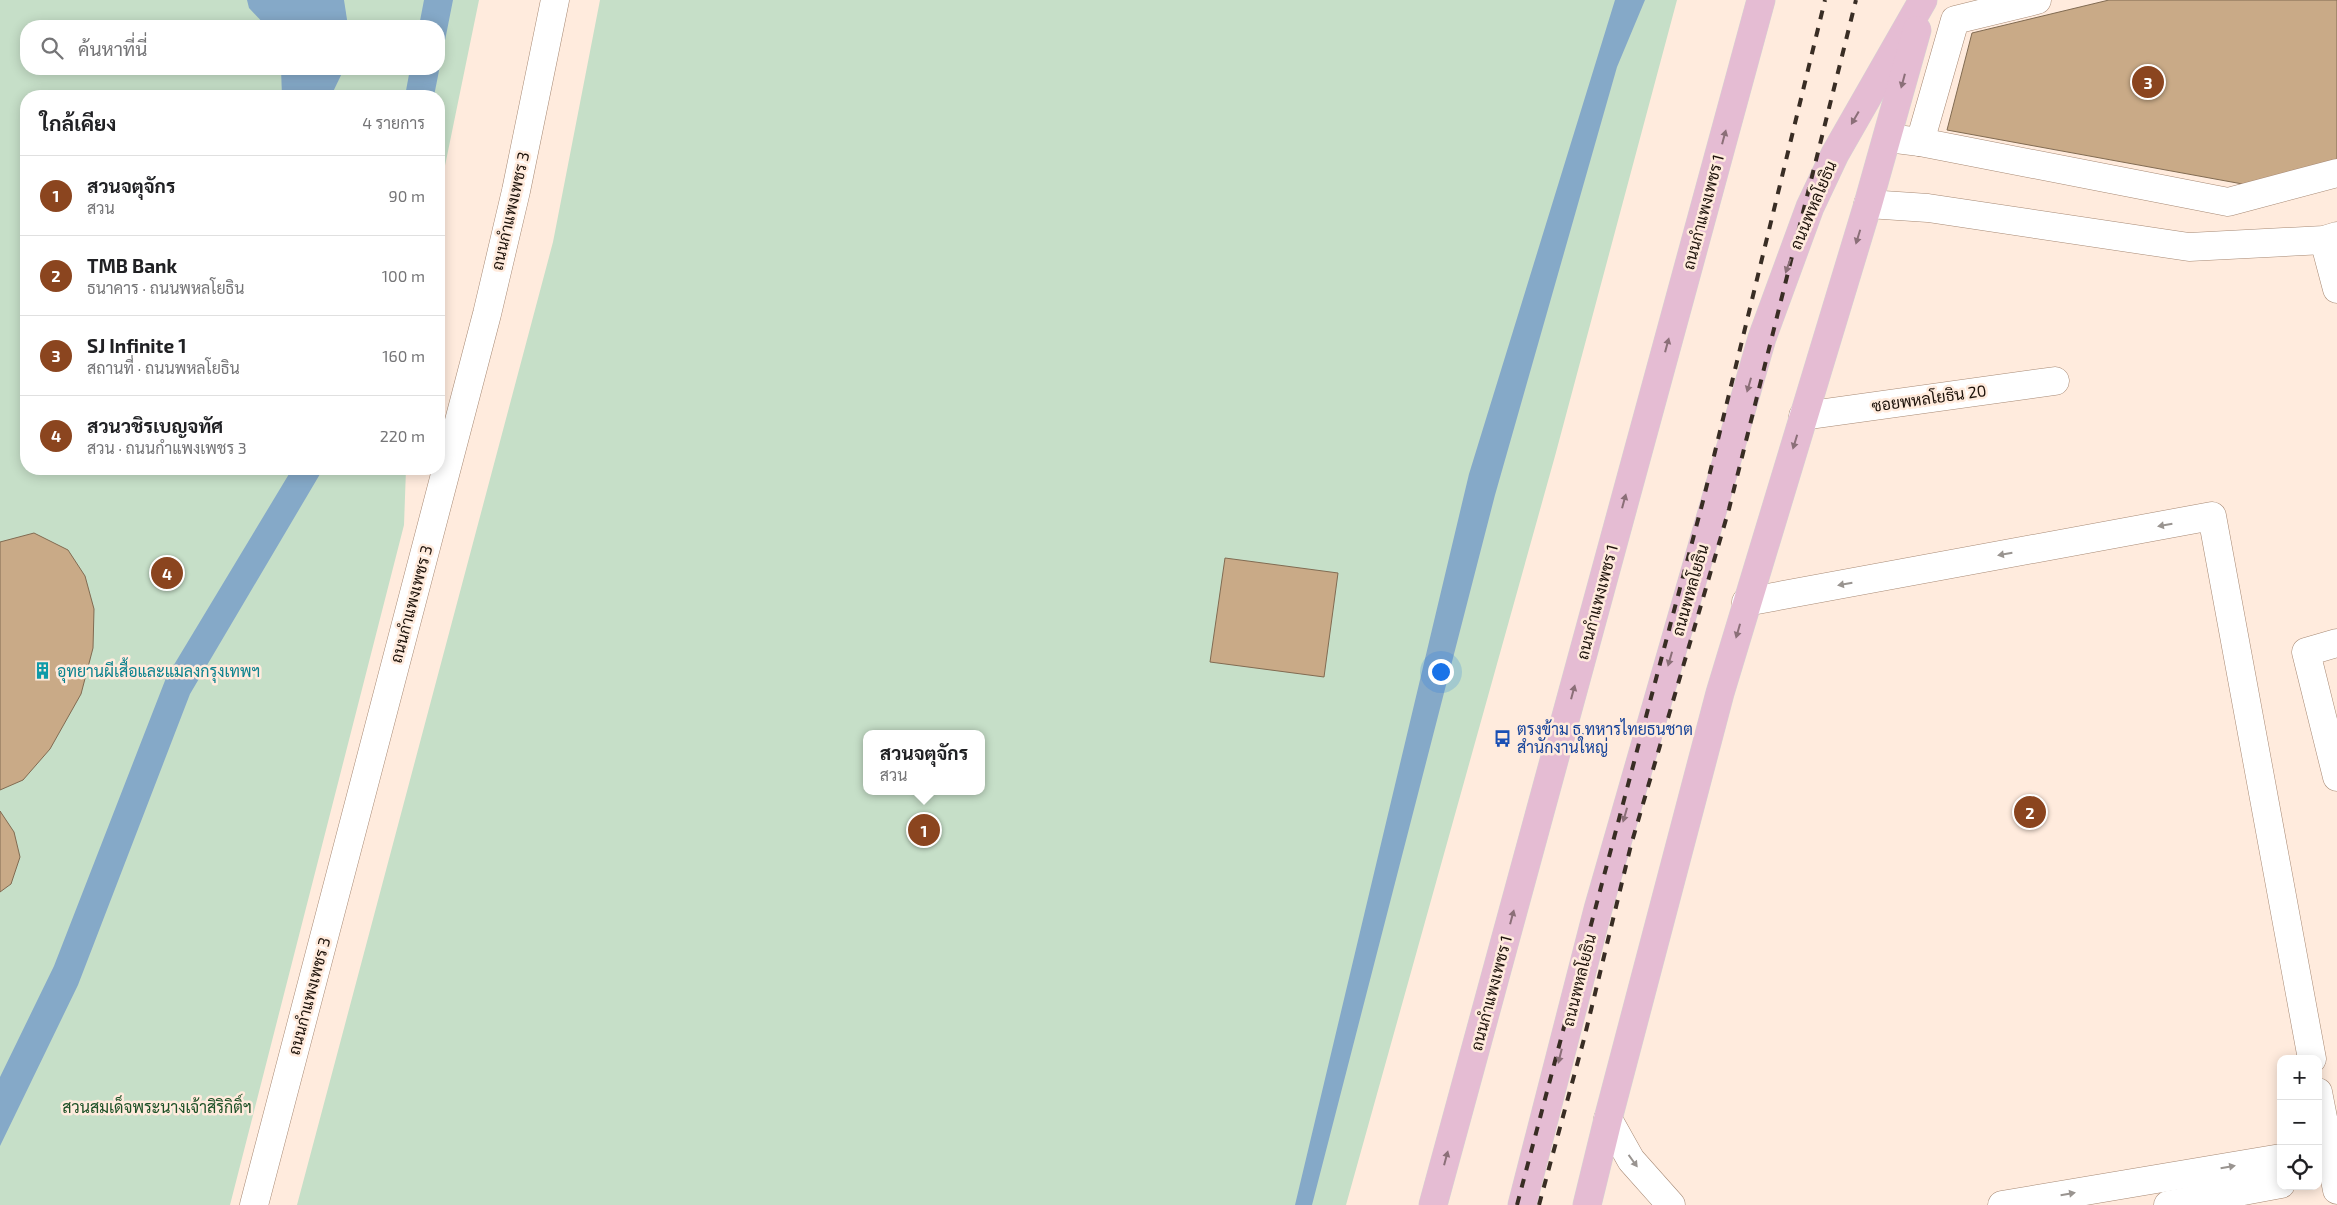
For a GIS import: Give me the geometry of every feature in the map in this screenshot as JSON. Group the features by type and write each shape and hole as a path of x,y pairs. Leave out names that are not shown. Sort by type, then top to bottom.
{"main road":[{"name":"ถนนกำแพงเพชร 1","path":"1433,1205 1761,0"},
{"name":"ถนนพหลโยธิน","path":"1587,1205 1608,1119 1746,602 1888,138 1924,0"},
{"name":"ถนนพหลโยธิน","path":"1522,1205 1598,909 1762,338 1810,207 1834,154 1924,0"}],"street":[{"name":"ถนนกำแพงเพชร 3","path":"445,475 487,314 516,191 555,0"},
{"path":"1920,142 1955,20 2038,0"},
{"path":"1888,138 1920,142 2228,202 2337,173"},
{"path":"1868,204 1928,208 2190,247 2330,238 2337,290"},
{"name":"ซอยพหลโยธิน 20","path":"1803,416 2055,381"},
{"name":"ถนนกำแพงเพชร 3","path":"254,1205 445,475"},
{"path":"1746,602 2212,516 2311,1055"},
{"path":"2337,643 2306,652 2337,777"},
{"path":"2319,1100 2327,1169"},
{"path":"1608,1119 1631,1160 1671,1205"},
{"path":"2002,1205 2277,1159"},
{"path":"2168,1205 2277,1185"}],"green space":[{"name":"สวนสมเด็จพระนางเจ้าสิริกิติ์ฯ","path":"0,0 479,0 445,166 445,90 20,90 20,475 406,475 404,525 230,1205 0,1205"},
{"path":"600,0 1677,0 1555,456 1346,1205 297,1205 553,242"}],"water":[{"path":"247,0 344,0 347,20 260,20 249,8"},
{"path":"424,0 453,0 445,40 445,20 420,20"},
{"path":"1615,0 1645,0 1617,67 1495,495 1312,1205 1295,1205 1469,474"},
{"path":"281,75 341,75 334,90 282,90"},
{"path":"409,75 438,75 435,90 406,90"},
{"path":"288,475 319,475 190,694 78,985 0,1146 0,1077 54,966 166,678"}],"building":[{"path":"2109,0 2337,0 2337,162 2248,185 1947,130 1972,33"},
{"name":"อุทยานผีเสื้อและแมลงกรุงเทพฯ","path":"34,533 68,550 85,576 94,609 93,648 81,694 50,749 23,780 0,790 0,542"},
{"path":"1225,558 1338,573 1324,677 1210,662"},
{"path":"0,811 14,832 20,857 11,884 0,892"}],"railway":[{"path":"1517,1205 1703,501 1825,0"},
{"path":"1539,1205 1584,1039 1631,845 1729,509 1856,0"}],"place":[{"name":"SJ Infinite 1","path":"2148,82"},
{"name":"สวนวชิรเบญจทัศ","path":"167,573"},
{"name":"อุทยานผีเสื้อและแมลงกรุงเทพฯ","path":"43,671"},
{"name":"ตรงข้าม ธ.ทหารไทยธนชาต สำนักงานใหญ่","path":"1503,738"},
{"name":"TMB Bank","path":"2030,812"},
{"name":"สวนจตุจักร","path":"924,830"}]}
